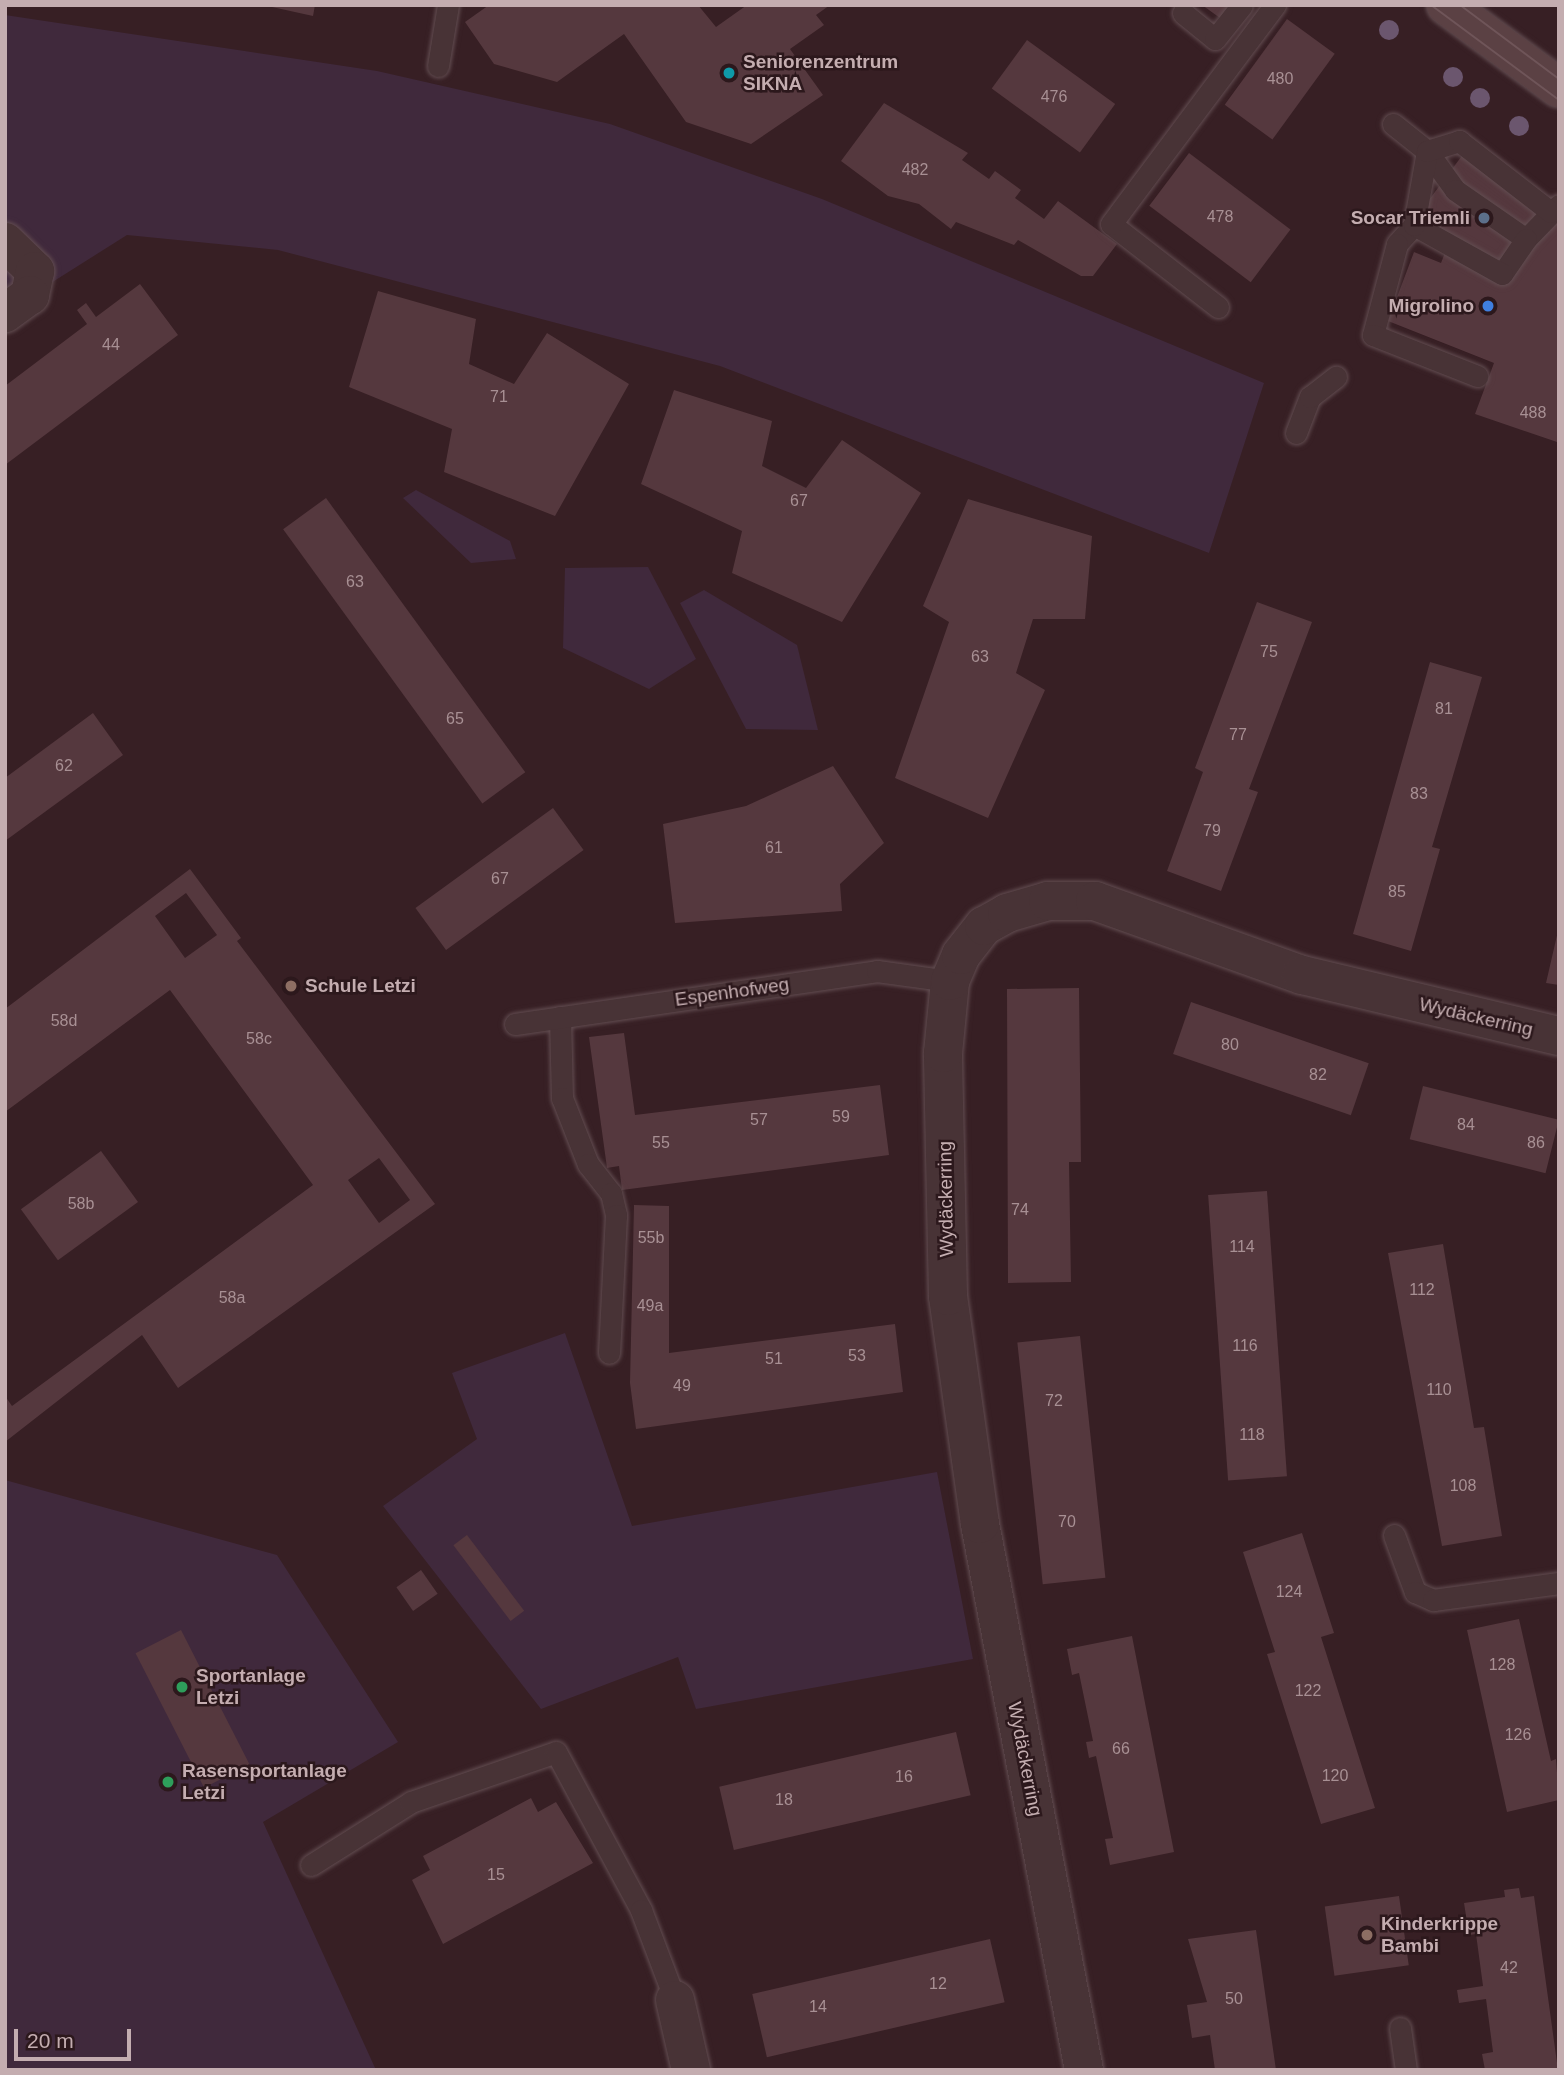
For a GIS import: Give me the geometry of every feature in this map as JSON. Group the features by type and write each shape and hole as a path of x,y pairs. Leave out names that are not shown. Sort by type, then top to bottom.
{"main road":[{"path":"1446,5 1559,89"}],"street":[{"path":"5,242 35,271 30,295 5,313"},
{"name":"Wydäckerring","path":"1084,2070 980,1524 947,1296 943,1053 950,981 974,937 1007,913 1048,901 1095,901 1302,975 1559,1036"},
{"path":"675,2000 691,2070"}],"lane":[{"path":"438,66 448,5"},
{"path":"1183,13 1215,39 1242,5"},
{"path":"1218,307 1111,224 1275,5"},
{"path":"1393,124 1427,151 1455,190 1526,239"},
{"path":"1414,225 1502,274 1526,239 1555,208 1460,141 1427,151"},
{"path":"1427,151 1414,225 1397,244 1373,335 1477,376"},
{"path":"1296,433 1310,397 1336,377"},
{"name":"Espenhofweg","path":"515,1024 877,971 950,981"},
{"path":"560,1017 562,1098 588,1164 611,1193 616,1215 609,1353"},
{"path":"1394,1535 1415,1592 1433,1600 1559,1583"},
{"path":"311,1865 411,1802 556,1752 641,1910 675,2000"},
{"path":"1400,2028 1406,2070"}],"shaded area":[{"path":"5,15 377,71 610,124 822,199 1264,383 1209,553 720,366 278,250 127,235 5,312"},
{"path":"416,490 510,541 516,559 471,563 403,498"},
{"path":"648,567 696,659 649,689 563,648 565,568"},
{"path":"704,590 797,645 818,730 746,729 680,603"},
{"path":"565,1333 632,1526 937,1472 973,1659 696,1709 678,1657 541,1709 383,1506 477,1439 452,1373"},
{"name":"Rasensportanlage Letzi","path":"5,1480 277,1555 398,1742 263,1822 376,2070 5,2070"}],"building":[{"path":"263,5 315,5 313,16"},
{"name":"Seniorenzentrum SIKNA","path":"489,5 698,5 716,27 747,5 830,5 816,15 824,25 790,49 823,95 751,144 686,122 624,34 557,82 494,64 465,22"},
{"path":"1202,5 1230,5 1220,18"},
{"path":"1287,19 1335,54 1272,139 1225,105"},
{"path":"1027,40 1115,104 1080,153 992,89"},
{"path":"884,103 968,153 962,160 989,179 995,171 1021,190 1015,198 1044,219 1058,201 1117,244 1093,276 1081,276 1018,240 1014,245 956,222 951,229 919,204 888,196 841,161"},
{"path":"1470,145 1559,211 1557,442 1475,414 1494,363 1388,321 1414,252 1441,263 1450,240 1417,216"},
{"path":"1189,153 1290,229 1251,282 1149,206"},
{"path":"140,284 178,335 5,465 5,386 87,324 77,310 86,303 96,317"},
{"path":"378,291 476,319 469,364 514,384 547,333 629,384 555,516 444,472 452,429 349,387"},
{"path":"674,390 772,421 762,466 806,488 842,440 921,493 842,622 732,573 742,531 641,484"},
{"path":"326,498 525,772 482,803 283,529"},
{"path":"968,499 1092,536 1085,619 1033,619 1016,673 1045,690 988,818 895,778 949,622 923,606"},
{"path":"1257,602 1312,622 1249,789 1258,792 1221,891 1167,871 1203,772 1195,768"},
{"path":"1430,662 1482,677 1432,847 1440,849 1411,951 1353,934"},
{"path":"93,713 123,755 5,841 5,778"},
{"path":"833,766 884,843 840,884 842,911 675,923 663,824 746,806"},
{"path":"553,808 584,850 446,950 415,908"},
{"path":"190,869 241,938 237,941 435,1204 178,1388 142,1335 5,1442 5,1396 12,1406 313,1185 170,990 5,1112 5,1009","holes":["186,893 217,935 185,958 155,916","379,1158 410,1200 379,1223 348,1180"]},
{"path":"1559,931 1559,985 1546,983"},
{"path":"1079,988 1081,1162 1069,1162 1071,1282 1008,1283 1007,989"},
{"path":"1191,1002 1369,1063 1351,1115 1173,1054"},
{"path":"624,1033 635,1115 880,1085 889,1155 622,1190 619,1166 607,1168 589,1037"},
{"path":"1423,1086 1559,1120 1546,1173 1410,1139"},
{"path":"101,1151 138,1202 58,1260 21,1209"},
{"path":"1267,1191 1287,1476 1228,1480 1208,1195"},
{"path":"634,1205 669,1206 669,1353 895,1324 903,1392 636,1429 630,1383"},
{"path":"1443,1244 1474,1428 1484,1427 1502,1536 1442,1546 1388,1253"},
{"path":"1080,1336 1105,1578 1043,1584 1017,1343"},
{"path":"1302,1533 1334,1633 1321,1637 1375,1808 1321,1824 1267,1654 1275,1652 1243,1552"},
{"path":"467,1535 524,1611 511,1621 453,1545"},
{"path":"421,1570 438,1594 413,1611 396,1587"},
{"path":"1519,1619 1551,1761 1556,1759 1559,1800 1507,1812 1467,1630"},
{"name":"Sportanlage Letzi","path":"181,1630 250,1765 204,1788 136,1653"},
{"path":"1132,1636 1174,1852 1110,1865 1105,1839 1113,1838 1096,1756 1089,1758 1086,1742 1093,1741 1079,1673 1072,1675 1067,1649"},
{"path":"956,1732 971,1795 734,1850 719,1787"},
{"path":"531,1798 538,1812 556,1802 593,1863 443,1944 412,1880 430,1870 423,1856"},
{"path":"1519,1888 1521,1898 1534,1896 1558,2070 1485,2070 1482,2054 1493,2052 1486,1999 1459,2003 1457,1990 1483,1986 1476,1934 1469,1935 1464,1903 1505,1897 1504,1890"},
{"name":"Kinderkrippe Bambi","path":"1399,1896 1409,1965 1334,1976 1325,1906"},
{"path":"1256,1930 1276,2070 1215,2070 1210,2035 1192,2038 1187,2005 1207,2002 1188,1939"},
{"path":"990,1939 1005,2002 767,2057 752,1994"}],"tram line":[{"path":"1431,5 1559,100"},
{"path":"1460,5 1559,79"}],"place":[{"name":"Seniorenzentrum SIKNA","path":"729,73"},
{"name":"Socar Triemli","path":"1484,218"},
{"name":"Migrolino","path":"1488,306"},
{"name":"Schule Letzi","path":"291,986"},
{"name":"Sportanlage Letzi","path":"182,1687"},
{"name":"Rasensportanlage Letzi","path":"168,1782"},
{"name":"Kinderkrippe Bambi","path":"1367,1935"}]}
